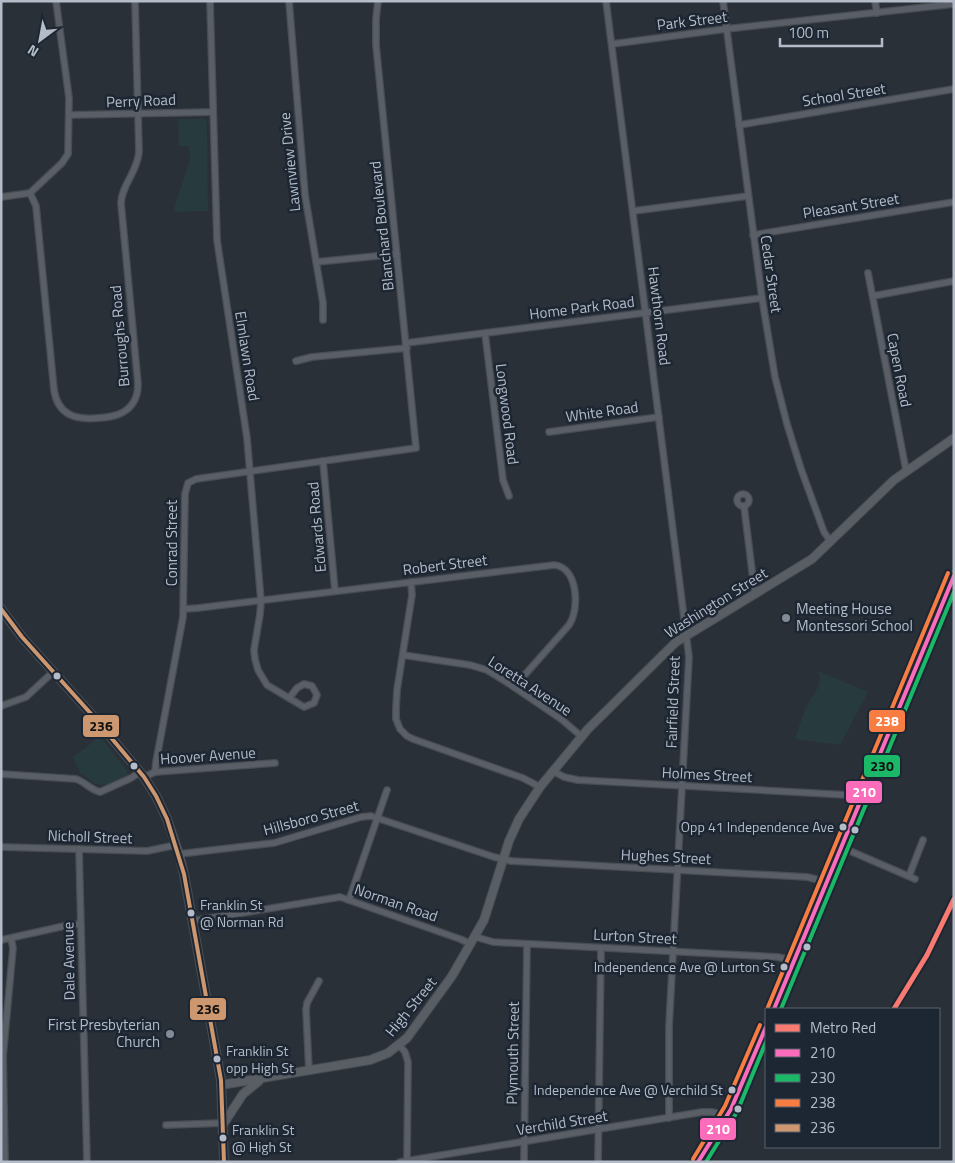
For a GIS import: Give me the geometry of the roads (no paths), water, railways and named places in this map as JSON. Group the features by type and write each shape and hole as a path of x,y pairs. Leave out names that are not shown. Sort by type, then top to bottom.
{"main road":[{"path":"774,1008 954,575"},
{"path":"698,1162 728,1115 765,1030"}],"street":[{"path":"1,197 30,193 62,163 69,148 68,88 56,1"},
{"name":"Burroughs Road","path":"30,193 36,206 56,398 64,411 77,418 105,418 120,414 134,402 137,396 138,384 121,202 123,191 134,173 139,147 135,1"},
{"name":"Elmlawn Road","path":"210,1 218,246 247,438 260,601 260,614 254,650 256,667 262,678 270,688 290,698"},
{"name":"Lawnview Drive","path":"289,1 305,195 323,307 322,320"},
{"name":"Blanchard Boulevard","path":"378,1 376,39 416,448"},
{"name":"Hawthorn Road","path":"606,1 686,635"},
{"name":"Cedar Street","path":"723,1 753,235 775,377 784,416 801,469 824,532 831,542"},
{"path":"876,1 877,13"},
{"name":"Park Street","path":"612,44 726,29 954,4"},
{"name":"School Street","path":"739,125 954,89"},
{"name":"Perry Road","path":"69,115 213,112"},
{"path":"633,211 748,196"},
{"name":"Pleasant Street","path":"753,235 954,202"},
{"path":"316,262 398,254"},
{"name":"Capen Road","path":"868,274 906,470"},
{"path":"873,296 954,281"},
{"name":"Home Park Road","path":"296,361 312,357 762,298"},
{"name":"Longwood Road","path":"485,334 503,480 509,496"},
{"name":"White Road","path":"549,432 659,417"},
{"name":"Washington Street","path":"519,819 540,787 581,736 672,645 808,562 831,542 882,490 906,470 954,438"},
{"name":"Conrad Street","path":"155,772 184,609 186,485 191,480 196,479 416,448"},
{"name":"Edwards Road","path":"323,461 335,591"},
{"path":"744,506 755,595"},
{"name":"Robert Street","path":"184,609 554,565 563,567 568,571 572,580 576,606 573,619 514,687"},
{"path":"411,582 412,595 396,709 397,722 404,734 412,739 522,778 540,787"},
{"path":"1,609 31,648 54,671 142,774 160,803 180,854 222,1085 224,1162"},
{"name":"Fairfield Street","path":"669,1118 669,1036 689,662 686,635"},
{"name":"Loretta Avenue","path":"403,655 478,667 491,672 561,719 581,736"},
{"path":"1,706 26,697 54,671"},
{"path":"304,684 312,686 317,695 314,703 306,707 300,706 290,698 297,688 304,684"},
{"name":"Hoover Avenue","path":"1,774 76,779 95,791 100,792 142,774 275,763"},
{"name":"Holmes Street","path":"552,771 573,780 848,795 861,798"},
{"path":"349,900 387,790"},
{"name":"Hillsboro Street","path":"180,854 274,843 361,818 377,817 503,860"},
{"name":"High Street","path":"222,1085 375,1059 400,1045 439,995 476,937 489,907 512,833 519,819"},
{"path":"841,847 912,878 923,840"},
{"name":"Nicholl Street","path":"1,847 151,851 176,845"},
{"name":"Dale Avenue","path":"79,849 87,1162"},
{"name":"Hughes Street","path":"503,860 807,877 826,882"},
{"name":"Norman Road","path":"192,921 340,897 471,944"},
{"path":"1,940 80,924"},
{"name":"Lurton Street","path":"476,937 493,942 778,957 794,961"},
{"path":"5,1162 3,1062 13,948 12,938"},
{"name":"Plymouth Street","path":"524,1162 527,944"},
{"path":"598,1162 601,948"},
{"path":"309,1071 306,1010 319,981"},
{"path":"400,1045 406,1055 408,1065 405,1161"},
{"path":"224,1123 243,1094 254,1084 264,1079"},
{"name":"Verchild Street","path":"405,1161 708,1112 728,1115"},
{"path":"166,1125 224,1123"}],"metro line":[{"name":"Red","path":"895,1008 927,955 954,899"}],"place":[{"name":"Meeting House Montessori School","path":"786,618"},
{"name":"Opp 41 Independence Ave","path":"843,827"},
{"name":"Franklin St @ Norman Rd","path":"191,913"},
{"name":"Independence Ave @ Lurton St","path":"784,967"},
{"name":"First Presbyterian Church","path":"170,1034"},
{"name":"Franklin St opp High St","path":"217,1059"},
{"name":"Independence Ave @ Verchild St","path":"732,1090"},
{"name":"Franklin St @ High St","path":"223,1138"}]}
